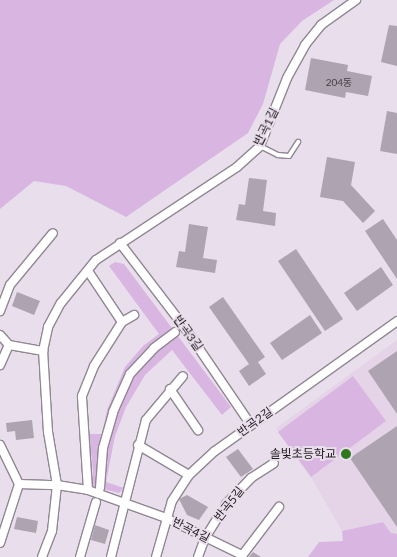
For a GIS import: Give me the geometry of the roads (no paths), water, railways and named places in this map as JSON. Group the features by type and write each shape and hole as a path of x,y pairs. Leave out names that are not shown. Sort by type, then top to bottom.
{"street":[{"name":"반곡1길","path":"42,557 52,531 57,485 48,432 44,351 48,327 61,303 96,260 237,166 260,146 287,78 305,44 321,25 356,0"},
{"path":"0,311 10,285 52,233"},
{"name":"반곡3길","path":"120,243 185,328 252,425"},
{"path":"88,271 122,322"},
{"path":"88,490 82,396 94,366 122,322 134,315"},
{"name":"반곡2길","path":"156,557 172,502 189,475 209,456 397,321"},
{"path":"100,488 103,448 113,412 130,374 154,348 175,332"},
{"path":"0,335 9,344 44,351"},
{"path":"0,365 9,344"},
{"path":"110,557 146,420 170,389 183,376"},
{"path":"170,389 198,430"},
{"path":"0,444 19,484 0,543"},
{"path":"138,445 189,475"},
{"name":"반곡5길","path":"198,557 205,538 240,489 274,463"},
{"name":"반곡4길","path":"19,484 57,485 88,490 166,518 242,556"},
{"path":"80,557 96,502"},
{"path":"242,556 279,507"}],"lane":[{"path":"260,146 278,155 290,156 298,142"}],"place":[{"name":"솔빛초등학교","path":"346,454"}]}
